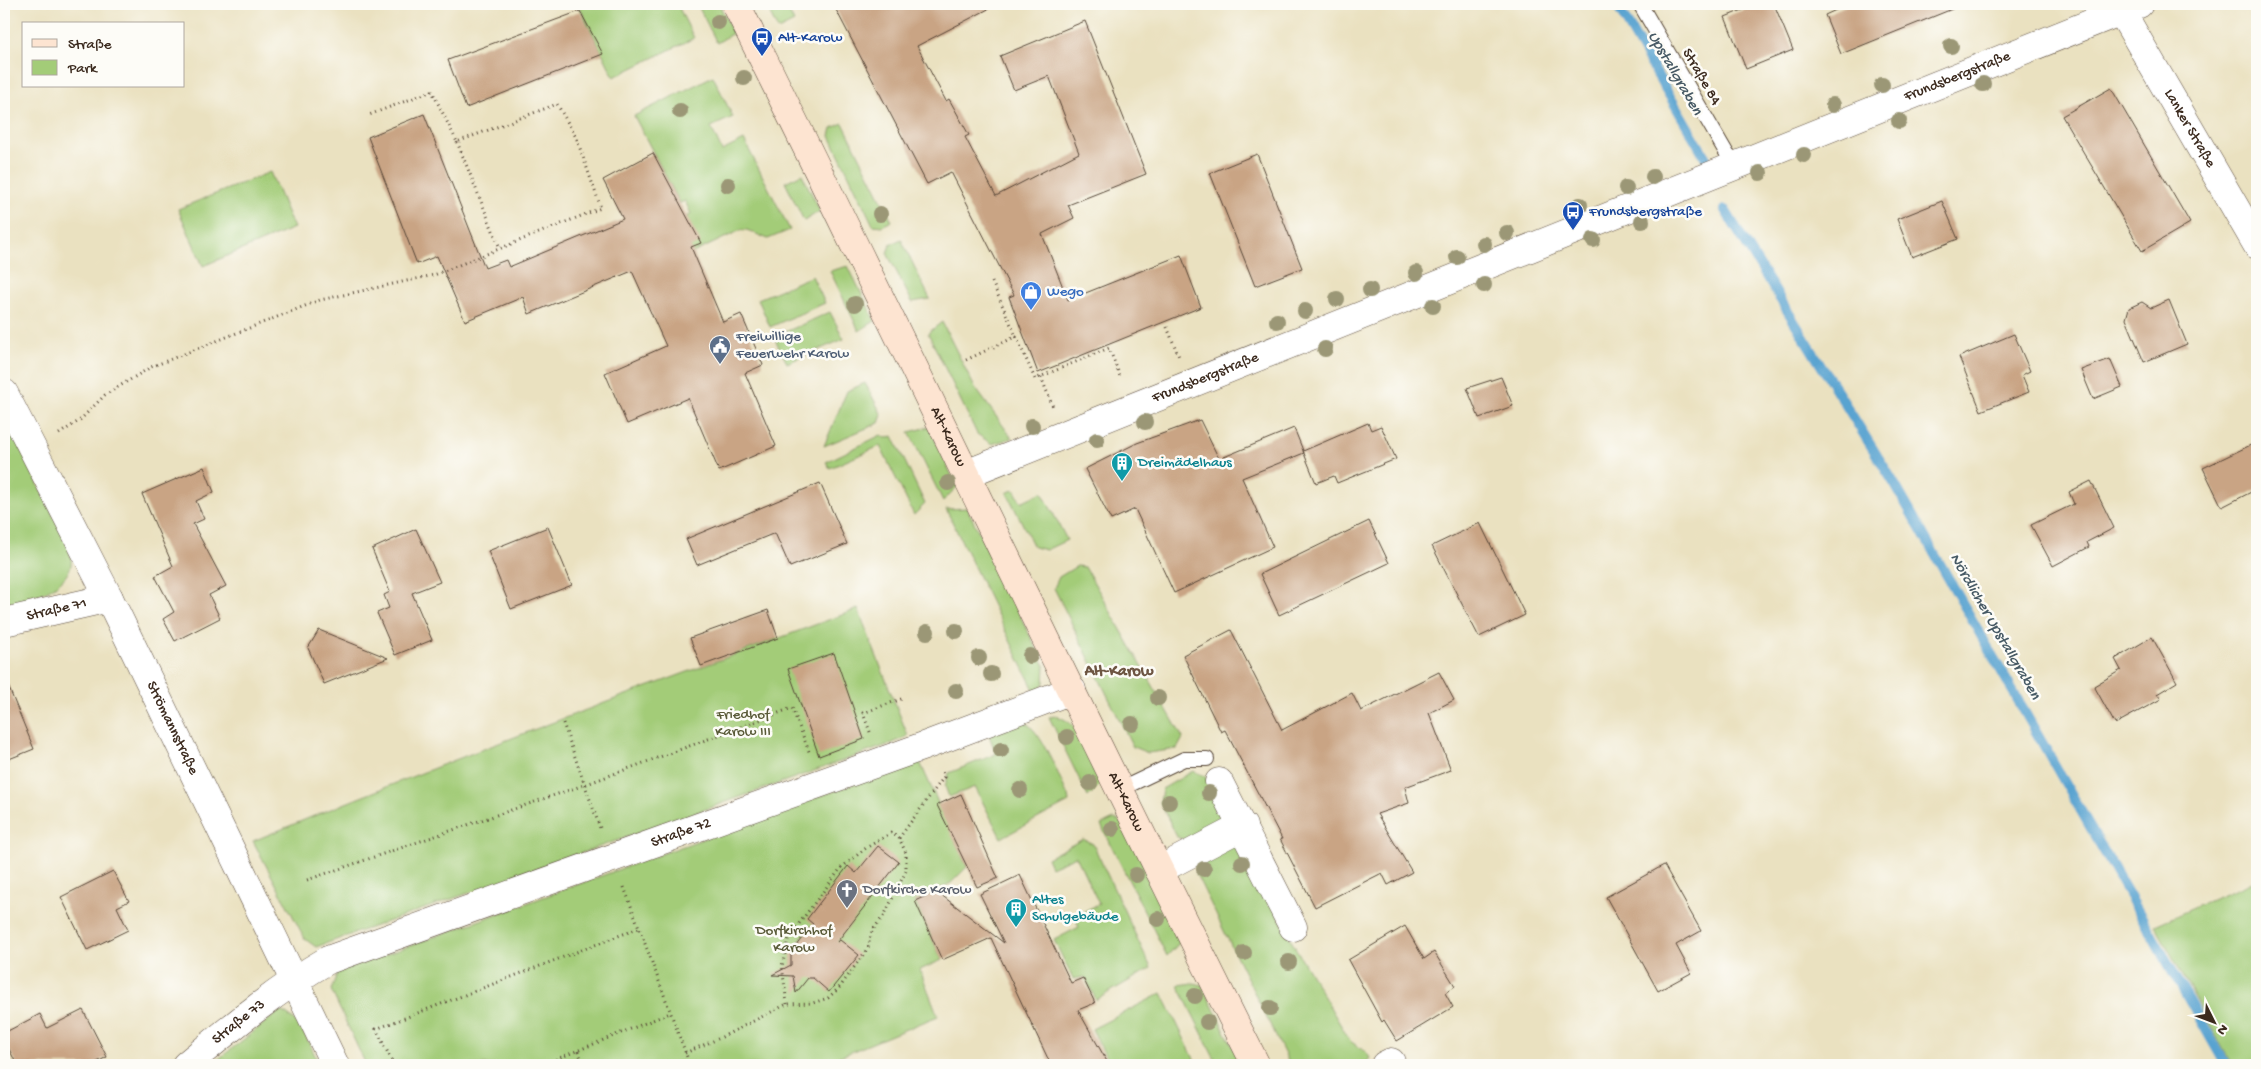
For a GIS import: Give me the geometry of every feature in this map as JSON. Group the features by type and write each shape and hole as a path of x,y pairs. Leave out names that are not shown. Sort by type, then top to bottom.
{"main road":[{"name":"Alt-Karow","path":"736,4 1072,690 1119,790 1256,1065"}],"street":[{"name":"Frundsbergstraße","path":"966,474 1734,166 2126,6"},
{"name":"Lanker Straße","path":"2126,6 2257,245"},
{"name":"Strömannstraße","path":"4,393 108,598 292,980 335,1065"},
{"name":"Straße 71","path":"4,622 108,598"},
{"name":"Straße 72","path":"292,980 328,960 1034,706 1072,690"},
{"path":"1213,770 1294,927"},
{"path":"1159,870 1243,826"},
{"name":"Straße 73","path":"186,1065 253,1009 292,980"}],"lane":[{"name":"Straße 84","path":"1640,4 1734,166"},
{"path":"1119,790 1184,759 1213,770"}],"path":[{"path":"369,116 432,91 457,142 500,248"},
{"path":"30,445 53,438 78,421 105,395 151,367 320,300 434,275 601,208 576,137 557,104 457,142"},
{"path":"992,282 1035,379 1109,348 1121,380"},
{"path":"1167,327 1179,357"},
{"path":"966,360 1017,336"},
{"path":"1041,377 1053,408"},
{"path":"870,735 863,713 904,698"},
{"path":"307,880 584,785 792,708 813,763"},
{"path":"563,723 584,785 690,1065"},
{"path":"899,838 932,793"},
{"path":"685,1053 787,1004 813,1003 828,998 840,987 868,948 872,930 886,914 906,872 906,852 899,838 891,834 866,848 841,868 789,937 782,966 787,1004"},
{"path":"394,1065 376,1030 639,928"},
{"path":"542,1065 670,1013"},
{"path":"578,1051 584,1065"}],"green space":[{"path":"578,4 677,4 694,38 614,77"},
{"path":"697,4 719,4 733,33 717,43"},
{"path":"765,4 785,4 794,22 778,30"},
{"path":"713,76 733,117 711,127 722,151 744,140 790,230 768,239 747,230 741,230 693,253 690,247 687,217 691,214 685,201 680,203 634,116"},
{"path":"843,123 892,221 882,226 873,225 830,136 832,128"},
{"path":"270,172 294,228 203,266 178,209"},
{"path":"802,174 820,211 804,221 785,182"},
{"path":"901,239 930,299 912,302 887,253 890,245"},
{"path":"848,266 875,321 859,331 830,271"},
{"path":"812,276 825,303 770,327 758,299"},
{"path":"830,312 844,339 787,363 774,337"},
{"path":"942,322 974,386 1012,438 992,444 977,434 928,333"},
{"path":"865,383 882,415 879,423 824,446 847,391"},
{"path":"4,415 70,549 71,565 67,574 53,587 33,597 4,605"},
{"path":"929,427 957,487 943,501 909,432"},
{"path":"881,435 886,438 893,436 925,504 914,515 880,446 830,468 826,462"},
{"path":"1014,489 1021,502 1042,492 1067,540 1046,550 1034,547 1007,493"},
{"path":"967,508 1045,666 1044,683 1036,694 946,509"},
{"path":"1077,566 1085,567 1183,738 1177,749 1148,753 1133,747 1054,588 1059,577"},
{"name":"Friedhof Karow III","path":"858,609 908,736 893,743 316,947 305,939 253,841 478,751"},
{"path":"1056,716 1072,725 1079,733 1089,750 1101,778 1101,783 1088,797 1049,717"},
{"path":"1023,721 1037,734 1043,744 1060,778 1069,802 1001,838 975,787 949,797 945,786 949,773 996,754 989,735"},
{"name":"Dorfkirchhof Karow","path":"919,760 967,867 951,883 915,901 942,960 920,970 938,1016 819,1065 366,1065 331,990 338,972"},
{"path":"1193,771 1205,776 1230,827 1194,843 1177,837 1160,802 1162,789"},
{"path":"1114,819 1123,822 1182,940 1167,956 1101,825"},
{"path":"1083,839 1093,844 1151,968 1096,1000 1085,977 1073,979 1054,940 1079,927 1074,916 1099,904 1076,856 1051,867 1047,858"},
{"path":"1229,843 1244,849 1292,942 1350,1041 1366,1052 1370,1058 1365,1064 1290,1065 1196,874 1200,858"},
{"path":"2257,880 2257,1065 2232,1065 2155,925"},
{"path":"1194,983 1202,985 1242,1065 1218,1065 1178,985"},
{"path":"1162,993 1197,1065 1110,1065 1092,1029"},
{"path":"280,1011 294,1020 308,1041 320,1065 211,1065"}],"building":[{"path":"833,4 998,4 917,46 946,101 949,99 969,135 965,137 996,196 1079,153 1049,76 1014,90 1000,56 1085,21 1146,174 1068,205 1074,218 1042,234 1068,300 1181,255 1201,307 1038,373 1009,297 1014,295 951,172 927,184"},
{"path":"1758,4 1774,4 1793,50 1746,69 1725,17"},
{"path":"1849,4 1962,5 1841,54 1825,15"},
{"path":"580,11 603,54 466,108 448,60"},
{"path":"2111,88 2190,223 2142,251 2062,116"},
{"path":"424,114 485,268 506,260 509,267 623,219 603,180 653,153 701,243 691,247 723,322 741,314 763,365 745,373 776,446 719,471 688,398 627,424 605,373 666,346 632,271 529,314 523,297 465,321 437,256 417,264 368,137"},
{"path":"1257,154 1302,268 1255,286 1210,173"},
{"path":"1942,201 1958,239 1912,257 1897,219"},
{"path":"2169,300 2187,344 2144,362 2126,319 2129,308 2142,302 2151,308"},
{"path":"2014,334 2030,371 2022,375 2029,392 1981,411 1959,357"},
{"path":"2110,359 2122,387 2093,399 2081,370"},
{"path":"1501,377 1513,406 1479,418 1467,388"},
{"path":"1200,420 1219,459 1294,428 1304,453 1242,478 1273,547 1174,593 1135,509 1111,520 1085,469 1137,443"},
{"path":"1368,423 1371,430 1381,426 1396,459 1337,483 1334,476 1316,483 1303,451"},
{"path":"2257,442 2257,489 2222,507 2203,468"},
{"path":"204,467 214,492 196,501 204,519 193,524 226,586 209,595 220,618 175,641 163,619 174,612 155,576 173,566 142,494"},
{"path":"2091,481 2114,528 2087,542 2089,547 2053,566 2031,525 2074,504 2069,492"},
{"path":"820,483 847,544 790,567 775,533 697,565 686,539"},
{"path":"1369,521 1389,563 1279,615 1260,574"},
{"path":"1480,523 1525,615 1479,637 1432,546"},
{"path":"548,527 572,585 511,609 488,551"},
{"path":"416,529 440,582 412,593 432,640 395,655 377,613 389,608 384,595 390,592 372,549"},
{"path":"768,610 778,638 701,666 690,638"},
{"path":"319,630 388,658 324,684 308,648"},
{"path":"1231,630 1282,730 1352,693 1361,711 1439,672 1454,700 1429,713 1451,770 1405,787 1409,803 1377,814 1412,872 1388,885 1382,873 1315,907 1225,730 1221,732 1183,655"},
{"path":"2152,637 2177,682 2157,694 2161,699 2115,724 2094,686 2121,670 2115,659"},
{"path":"834,653 864,739 819,756 788,669"},
{"path":"4,676 34,749 4,761"},
{"path":"961,794 998,878 977,887 937,805"},
{"name":"Dorfkirche Karow","path":"878,846 899,862 837,942 840,940 859,955 829,992 813,978 808,978 796,993 793,976 772,975 791,965 791,952 813,924 807,919 848,866 856,873"},
{"path":"1664,865 1701,931 1676,945 1691,973 1658,991 1606,897"},
{"path":"113,871 129,901 117,907 128,930 87,950 61,897"},
{"path":"1020,875 1071,983 1083,978 1095,1003 1078,1010 1109,1065 1051,1065 991,938 942,960 915,901 936,891 1004,943 980,894"},
{"path":"1405,926 1424,959 1434,952 1455,986 1445,993 1453,1007 1397,1041 1384,1020 1382,1022 1348,960"},
{"path":"83,1010 107,1057 91,1065 17,1065 4,1039 4,1033 40,1014 47,1028"}],"waterway":[{"name":"Upstallgraben","path":"1616,4 1707,160"},
{"name":"Nördlicher Upstallgraben","path":"1725,210 1894,483 2226,1065"}],"place":[{"name":"Alt-Karow","path":"762,57"},
{"name":"Frundsbergstraße","path":"1573,231"},
{"name":"Wego","path":"1031,311"},
{"name":"Freiwillige Feuerwehr Karow","path":"720,365"},
{"name":"Dreimädelhaus","path":"1122,482"},
{"name":"Dorfkirche Karow","path":"847,909"},
{"name":"Altes Schulgebäude","path":"1016,928"}],"district":[{"name":"Alt-Karow","path":"1119,672"}]}
